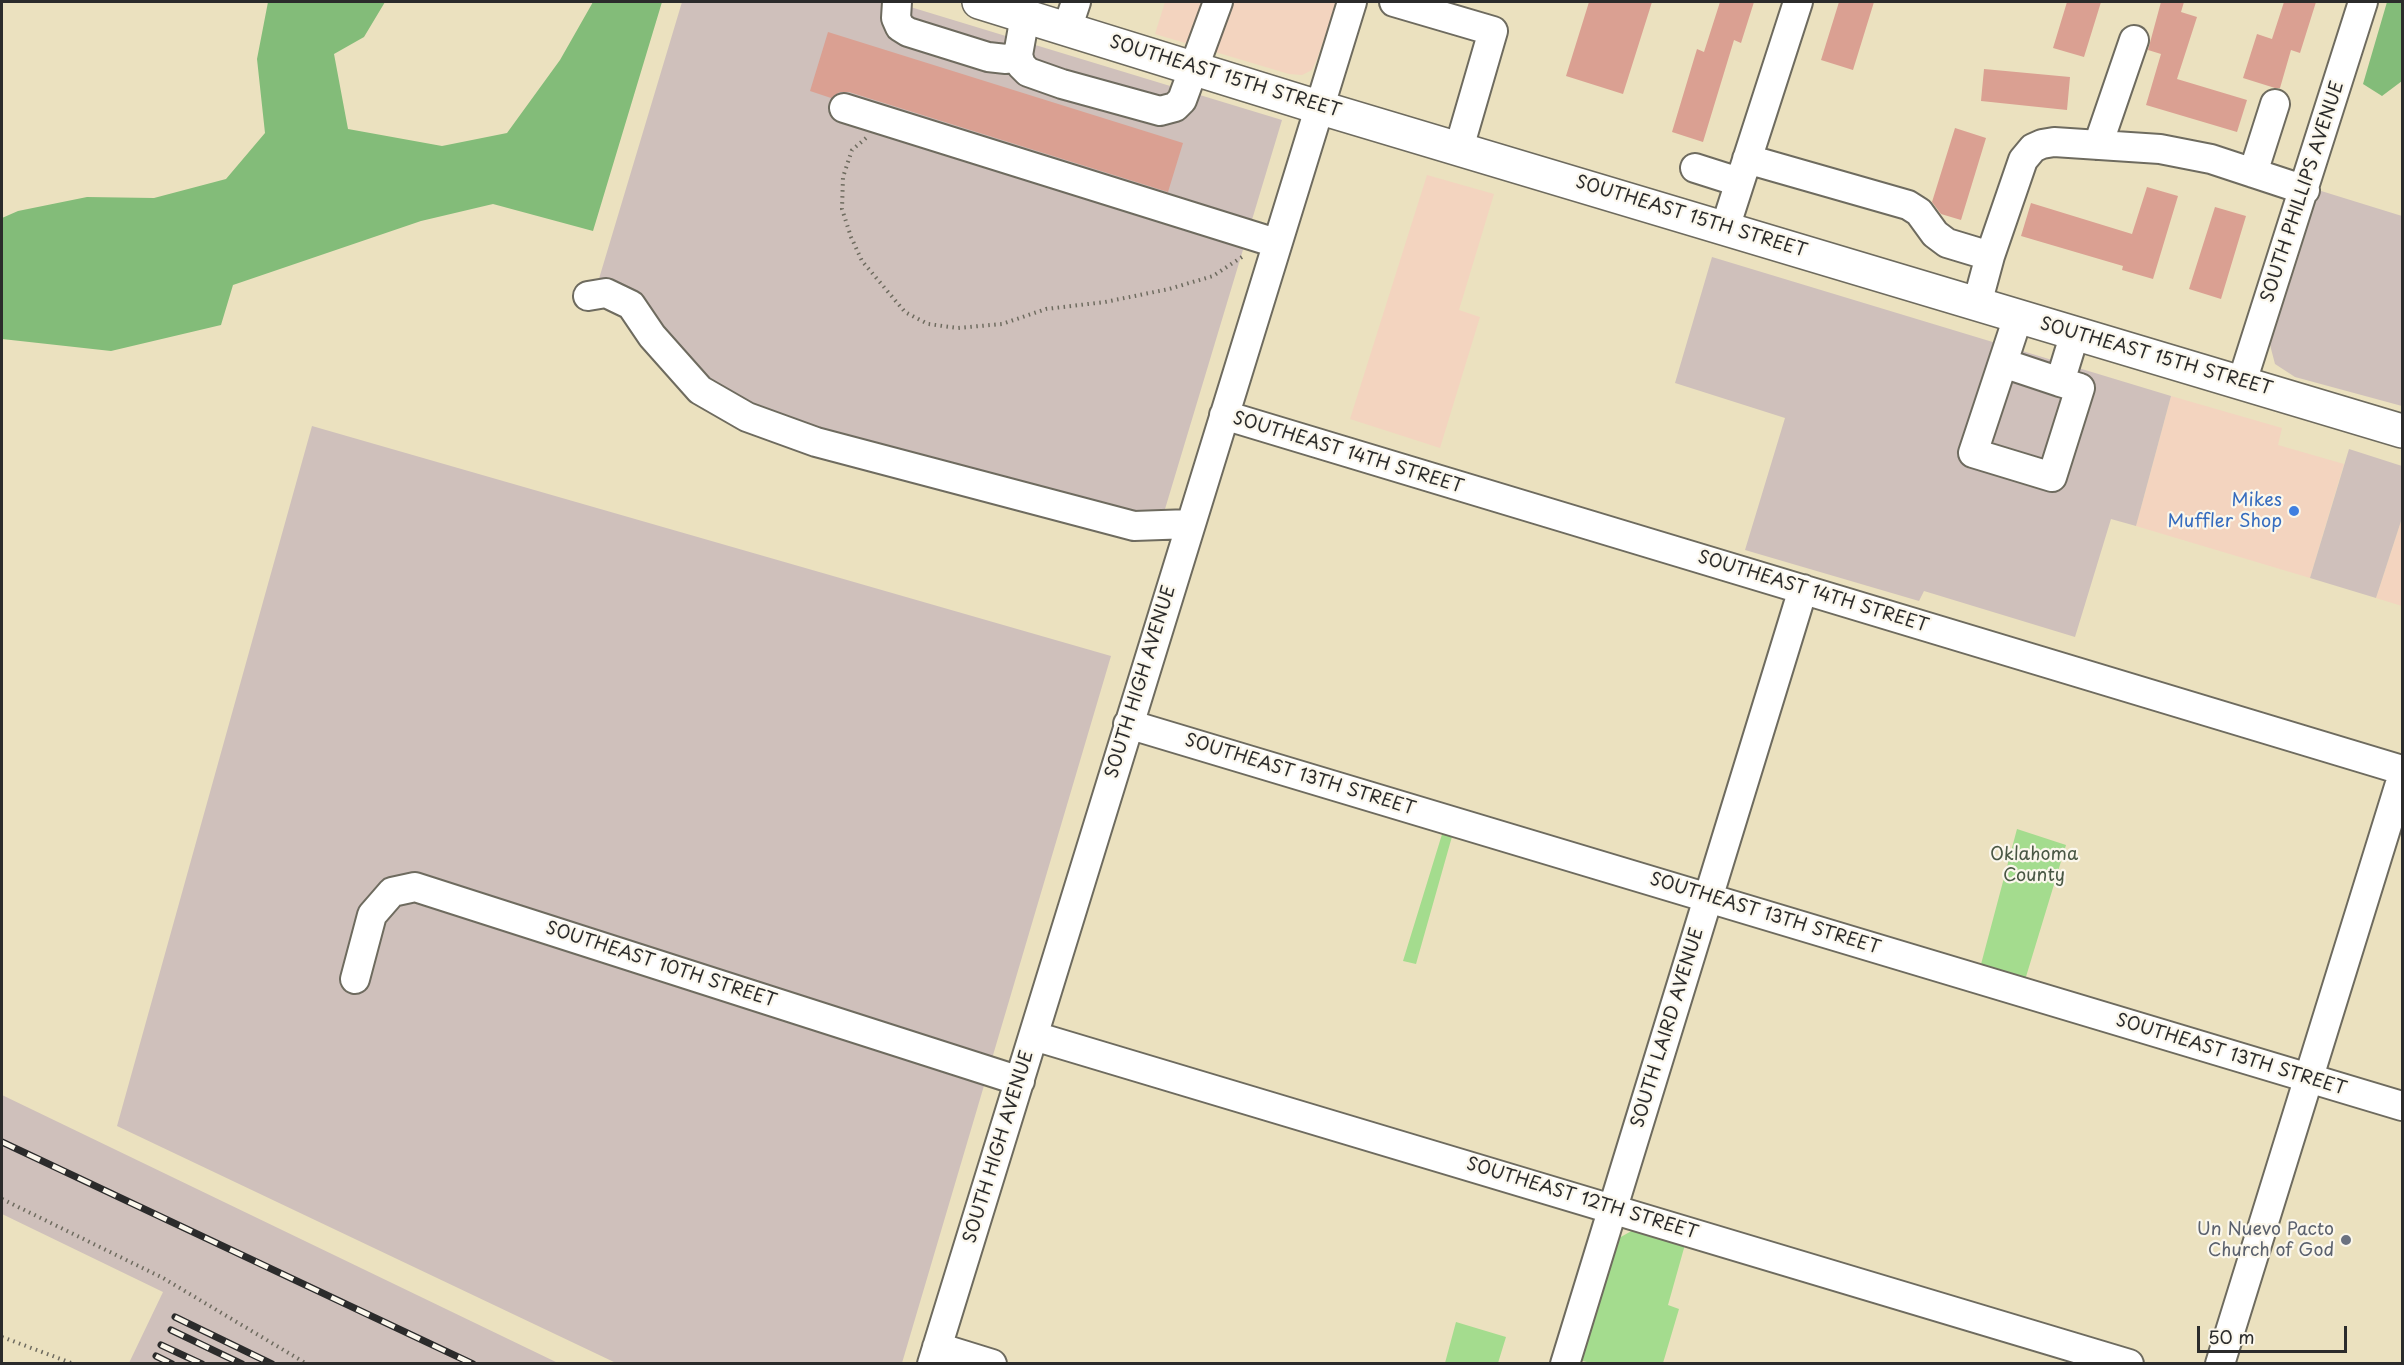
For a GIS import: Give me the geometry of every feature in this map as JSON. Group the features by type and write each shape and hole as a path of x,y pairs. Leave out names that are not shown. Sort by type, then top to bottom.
{"main road":[{"name":"SOUTHEAST 15TH STREET","path":"999,6 1071,15 1195,68 1318,107 2403,431"}],"street":[{"path":"897,2 896,18 900,27 908,32 988,57 1006,59 1018,55"},
{"path":"999,6 1021,65 1028,72 1062,84 1160,111 1175,107 1182,100 1218,2"},
{"name":"SOUTH HIGH AVENUE","path":"934,1355 1224,416 1269,241 1318,107 1352,2"},
{"path":"1394,2 1494,31 1459,148"},
{"path":"1725,228 1798,2"},
{"name":"SOUTH PHILLIPS AVENUE","path":"2242,382 2363,2"},
{"path":"2098,145 2134,40"},
{"path":"2253,173 2275,104"},
{"path":"844,108 1269,241"},
{"path":"1977,304 1990,256 2028,153 2032,148 2054,142 2169,151 2211,159 2305,190"},
{"path":"1695,168 1743,170 1908,205 1919,212 1935,234 1947,243 1990,256"},
{"path":"588,296 606,293 631,305 652,336 700,390 747,417 816,442 1080,513 1134,526 1190,524"},
{"path":"2003,363 2080,388 2052,477 1973,453 2018,317"},
{"path":"2060,382 2075,333"},
{"name":"SOUTHEAST 14TH STREET","path":"1224,416 2403,770"},
{"name":"SOUTH LAIRD AVENUE","path":"1566,1363 1803,589"},
{"name":"SOUTHEAST 13TH STREET","path":"1128,724 2403,1106"},
{"path":"2220,1364 2403,777"},
{"name":"SOUTHEAST 10TH STREET","path":"355,978 372,915 392,892 415,887 1020,1081"},
{"name":"SOUTHEAST 12TH STREET","path":"1034,1036 2129,1364"},
{"path":"934,1355 992,1364"}],"path":[{"path":"868,137 852,150 843,177 842,209 862,261 905,312 928,324 958,328 1002,324 1046,309 1105,302 1169,289 1213,276 1269,241"},
{"path":"2,1199 163,1278 307,1364"},
{"path":"2,1337 74,1364"}],"shaded area":[{"path":"682,2 894,2 1282,120 1159,529 717,406 598,282"},
{"path":"1165,2 1337,2 1312,70 1302,75 1289,74 1155,34"},
{"path":"1427,175 1494,194 1459,310 1480,317 1440,448 1350,419"},
{"path":"2318,190 2402,216 2402,406 2295,377 2275,364 2269,341"},
{"path":"1712,257 2171,396 2136,526 2111,519 2075,637 1924,591 1919,601 1745,550 1785,418 1675,383"},
{"path":"2171,396 2282,428 2278,445 2344,464 2310,578 2136,526"},
{"path":"312,426 1111,656 902,1363 616,1363 117,1126"},
{"path":"2349,449 2402,466 2402,518 2376,598 2310,578"},
{"path":"2402,518 2402,606 2376,598"},
{"path":"2,1095 558,1363 129,1363 163,1292 2,1214"}],"green space":[{"path":"268,2 385,2 364,37 334,54 348,129 442,146 507,133 560,60 593,2 662,2 593,231 493,204 421,221 233,285 221,325 111,351 2,339 2,218 18,211 87,197 154,198 226,179 265,133 257,59"},
{"path":"2387,2 2402,2 2402,81 2382,96 2363,84"},
{"name":"Oklahoma County","path":"2017,829 2066,845 2025,980 1980,968"},
{"path":"1443,831 1453,833 1416,964 1403,961"},
{"path":"1635,1229 1686,1241 1668,1305 1679,1309 1663,1363 1591,1363 1575,1359 1619,1238"},
{"path":"1456,1322 1506,1337 1498,1363 1445,1363"}],"building":[{"path":"1589,2 1652,2 1623,94 1566,76"},
{"path":"1720,2 1754,2 1741,43 1734,40 1703,142 1672,132 1697,49 1704,52"},
{"path":"1839,2 1874,2 1853,70 1821,60"},
{"path":"2067,2 2101,2 2084,57 2053,48"},
{"path":"2161,2 2184,2 2181,12 2197,17 2177,79 2247,100 2237,132 2146,105 2161,54 2148,50"},
{"path":"2284,2 2316,2 2300,53 2291,50 2280,88 2275,88 2243,78 2257,34 2272,39"},
{"path":"828,32 1183,143 1168,192 849,92 840,92 831,98 810,91"},
{"path":"1984,69 2070,77 2067,110 1981,101"},
{"path":"1955,128 1986,138 1961,220 1941,214 1932,202"},
{"path":"2147,187 2178,196 2153,279 2122,270 2123,266 2021,236 2031,203 2132,234"},
{"path":"2215,207 2246,216 2221,299 2189,289"}],"railway":[{"path":"2,1142 473,1364"},
{"path":"175,1317 272,1364"},
{"path":"171,1330 242,1364"},
{"path":"161,1345 202,1364"},
{"path":"156,1356 172,1364"}],"place":[{"name":"Mikes Muffler Shop","path":"2294,511"},
{"name":"Un Nuevo Pacto Church of God","path":"2346,1240"}]}
